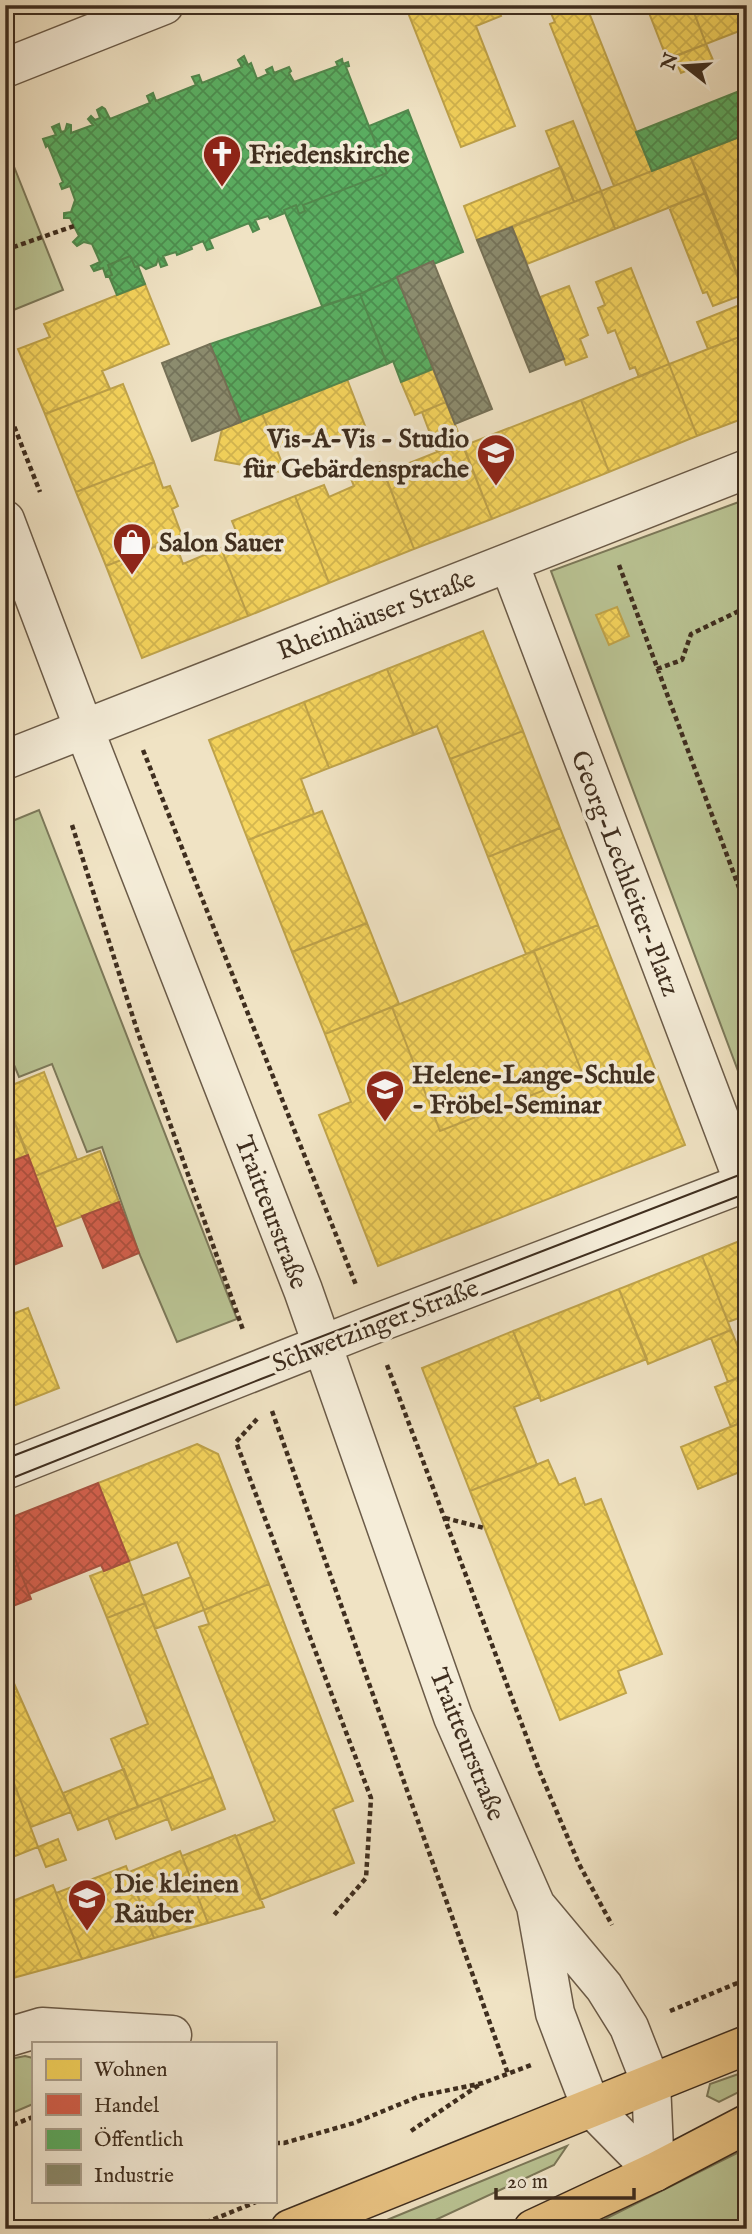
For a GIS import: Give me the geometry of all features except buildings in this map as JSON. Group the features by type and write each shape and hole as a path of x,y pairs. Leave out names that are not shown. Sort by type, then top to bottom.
{"main road":[{"path":"290,2229 747,2045"},
{"path":"533,2229 655,2172 747,2124"}],"street":[{"path":"5,68 164,5"},
{"name":"Rheinhäuser Straße","path":"5,760 747,469"},
{"name":"Traitteurstraße","path":"5,520 323,1345 453,1717 536,1906 555,2013 591,2107 655,2172"},
{"name":"Georg-Lechleiter-Platz","path":"509,563 745,1183"},
{"name":"Schwetzinger Straße","path":"5,1470 372,1325 745,1183"},
{"name":"Traitteurstraße","path":"536,1906 604,1987 629,2027 650,2083 655,2172"},
{"path":"5,2038 41,2027 172,2035"}],"path":[{"path":"5,250 74,226"},
{"path":"604,525 747,909"},
{"path":"657,669 682,660 691,634 739,611 747,613"},
{"path":"127,711 372,1325 539,1770 579,1864 618,1937"},
{"path":"270,1406 236,1442 371,1798 366,1878 334,1915"},
{"path":"444,1518 484,1528"},
{"path":"276,2143 354,2123 420,2096 483,2083"},
{"path":"5,2128 32,2117"},
{"path":"190,2229 258,2202"}],"green space":[{"path":"5,144 63,290 6,313 5,312"},
{"path":"747,499 747,1095 551,571"},
{"path":"39,810 237,1319 177,1342 139,1253 102,1147 87,1152 52,1064 19,1077 5,1043 5,824"},
{"path":"25,2056 32,2058 32,2104 5,2116 5,2060"},
{"path":"747,2071 747,2088 719,2102 707,2096 710,2084"},
{"path":"567,2146 554,2165 416,2229 365,2229"},
{"path":"747,2148 747,2229 585,2229"}],"tram line":[{"path":"5,1459 747,1172"},
{"path":"5,1481 261,1379 747,1193"}],"place":[{"name":"Friedenskirche","path":"222,188"},
{"name":"Vis-A-Vis - Studio für Gebärdensprache","path":"496,487"},
{"name":"Salon Sauer","path":"132,576"},
{"name":"Helene-Lange-Schule - Fröbel-Seminar","path":"385,1123"},
{"name":"Die kleinen Räuber","path":"87,1932"}]}
